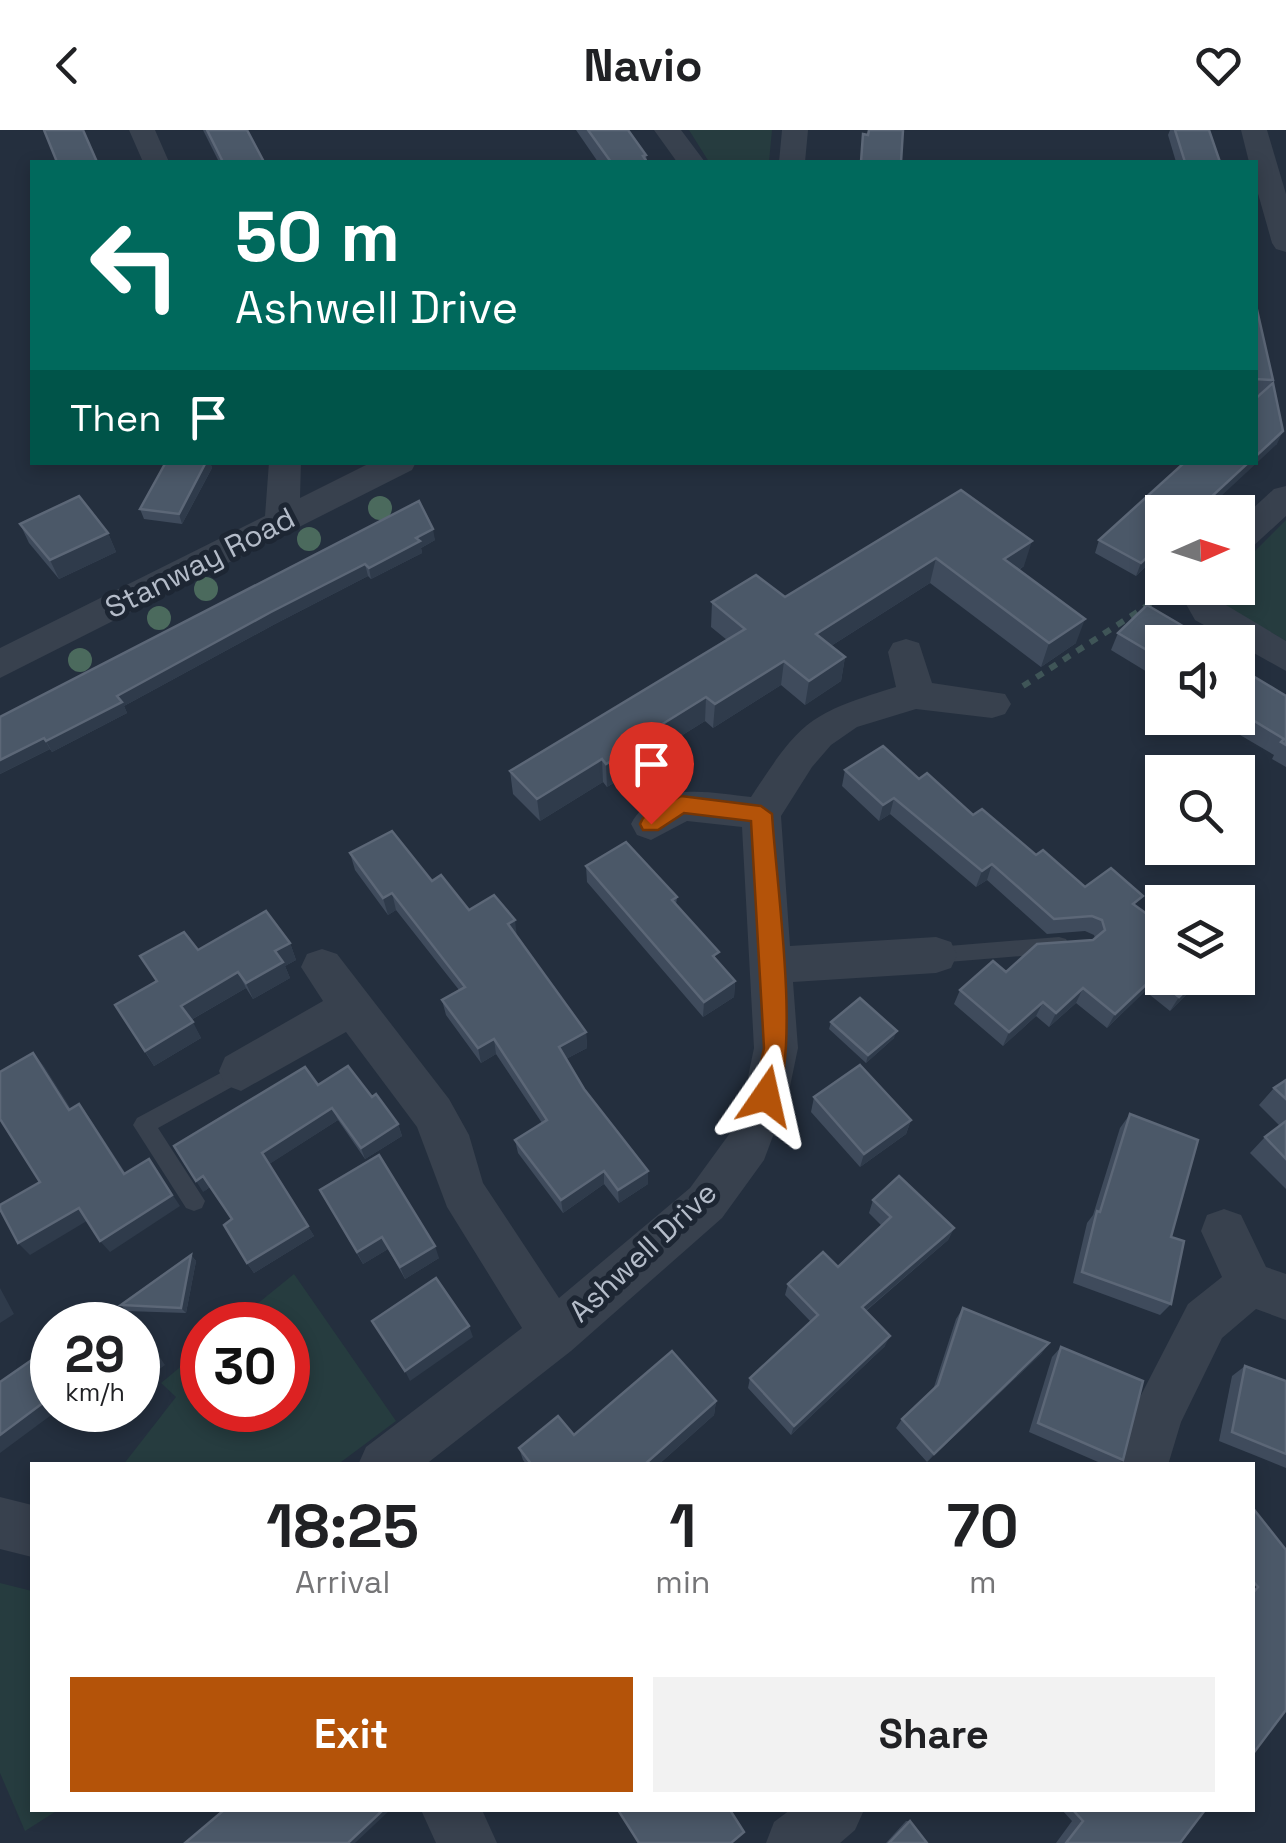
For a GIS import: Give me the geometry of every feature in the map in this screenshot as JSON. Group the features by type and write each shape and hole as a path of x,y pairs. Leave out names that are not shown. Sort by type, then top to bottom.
{"street":[{"path":"142,130 155,160"},
{"path":"667,130 690,160"},
{"path":"792,160 796,130"},
{"path":"1254,130 1286,243"},
{"path":"282,522 284,465"},
{"name":"Stanway Road","path":"0,664 282,522 385,465"},
{"path":"1255,525 1286,497"},
{"path":"1205,605 1286,658"},
{"path":"906,652 916,695"},
{"path":"651,824 681,805 761,814 798,757 818,735 844,717 916,695 992,704"},
{"name":"Ashwell Drive","path":"388,1462 554,1334 706,1202 748,1145 766,1096 776,1048 761,814"},
{"path":"770,965 936,955"},
{"path":"322,967 434,1113 446,1135 463,1192 554,1334"},
{"path":"241,1071 350,1007"},
{"path":"1143,1462 1158,1415 1205,1320 1268,1291 1224,1231"},
{"path":"0,1522 30,1530"},
{"path":"451,1812 468,1843"},
{"path":"795,1843 833,1812"}],"lane":[{"path":"936,955 1084,943"},
{"path":"194,1202 144,1125 241,1071"}],"path":[{"path":"992,704 995,685 1026,686 1145,604"}],"green space":[{"path":"689,130 772,130 769,160 708,160"},
{"path":"1286,520 1286,641 1226,605 1255,605 1255,551"},
{"path":"294,1274 396,1421 341,1462 125,1462 149,1432 160,1432 160,1418 176,1397 161,1383 180,1367 180,1432 310,1432 310,1302 259,1302"},
{"path":"0,1583 30,1590 30,1812 55,1812 25,1831 0,1773"}],"building":[{"path":"44,130 83,130 96,160 56,160"},
{"path":"207,130 247,130 263,160 222,160"},
{"path":"588,130 628,130 646,155 646,160 610,160"},
{"path":"869,130 903,130 901,160 861,160 863,134 868,135"},
{"path":"1175,130 1209,130 1219,160 1184,160"},
{"path":"1258,314 1273,380 1258,379"},
{"path":"1273,383 1283,431 1258,454 1258,396"},
{"path":"164,465 204,465 179,514 140,509"},
{"path":"1182,465 1246,465 1213,495 1149,495"},
{"path":"961,490 1032,541 1004,559 1085,619 1049,643 936,558 816,634 845,657 809,681 784,661 715,704 706,697 606,764 602,759 537,799 510,771 745,629 712,602 756,575 785,597"},
{"path":"79,496 108,533 50,560 20,524"},
{"path":"1145,498 1145,559 1141,563 1099,540"},
{"path":"419,501 433,529 416,538 420,541 271,612 117,696 122,702 0,760 0,717"},
{"path":"1147,605 1181,625 1145,625 1145,649 1118,633"},
{"path":"1255,677 1286,696 1286,745 1281,742 1284,739 1255,721"},
{"path":"883,746 919,779 927,773 973,815 982,809 1036,855 1043,850 1085,887 1111,868 1143,896 1133,904 1145,913 1145,986 1115,1014 1083,988 1056,1013 1043,1002 1009,1032 960,990 993,961 1006,972 1037,944 1093,940 1105,930 1102,920 1092,916 1054,919 992,864 982,871 894,798 883,805 845,770"},
{"path":"392,831 432,881 441,875 469,910 494,895 515,920 508,924 586,1032 559,1047 584,1089 648,1171 618,1190 604,1171 561,1200 515,1140 547,1120 494,1039 478,1048 442,1000 465,987 392,893 383,898 350,853"},
{"path":"626,842 677,897 672,900 719,952 713,956 735,981 704,1002 586,866"},
{"path":"266,911 290,943 275,951 283,962 246,983 238,972 181,1006 193,1022 145,1051 115,1005 157,981 140,956 184,932 198,950"},
{"path":"860,998 897,1031 868,1055 831,1022"},
{"path":"33,1053 69,1110 79,1104 124,1174 149,1159 172,1195 100,1241 79,1208 18,1243 0,1209 0,1205 40,1182 0,1119 0,1072"},
{"path":"860,1065 911,1120 864,1154 814,1097"},
{"path":"348,1066 398,1124 361,1148 332,1108 262,1153 308,1226 247,1263 224,1225 232,1219 203,1176 196,1181 174,1146 305,1067 318,1085"},
{"path":"1286,1080 1286,1099 1274,1088"},
{"path":"1130,1114 1198,1140 1171,1237 1184,1241 1171,1304 1082,1272 1097,1211 1100,1212"},
{"path":"1286,1121 1286,1159 1265,1137"},
{"path":"379,1155 435,1246 400,1267 382,1237 357,1252 320,1190"},
{"path":"899,1176 954,1228 862,1307 890,1336 794,1426 750,1378 818,1315 788,1284 823,1252 838,1267 891,1217 873,1200"},
{"path":"191,1255 180,1308 160,1307 160,1302 125,1302"},
{"path":"436,1278 469,1326 405,1371 372,1321"},
{"path":"963,1308 1049,1343 934,1454 902,1419 938,1385"},
{"path":"1061,1347 1143,1381 1123,1460 1038,1423"},
{"path":"672,1351 716,1401 647,1462 530,1462 519,1448 558,1416 574,1435"},
{"path":"30,1361 30,1412 0,1435 0,1382"},
{"path":"1245,1366 1286,1381 1286,1454 1232,1432"},
{"path":"1255,1511 1286,1550 1286,1710 1255,1751 1255,1590"},
{"path":"222,1812 381,1812 348,1843 185,1843"},
{"path":"619,1812 731,1812 744,1832 731,1843 639,1843"},
{"path":"1075,1812 1203,1812 1180,1843 1066,1843 1083,1821"},
{"path":"910,1821 927,1843 889,1843"}],"route":[{"path":"651,824 681,805 761,814 776,1048 766,1096"}]}
